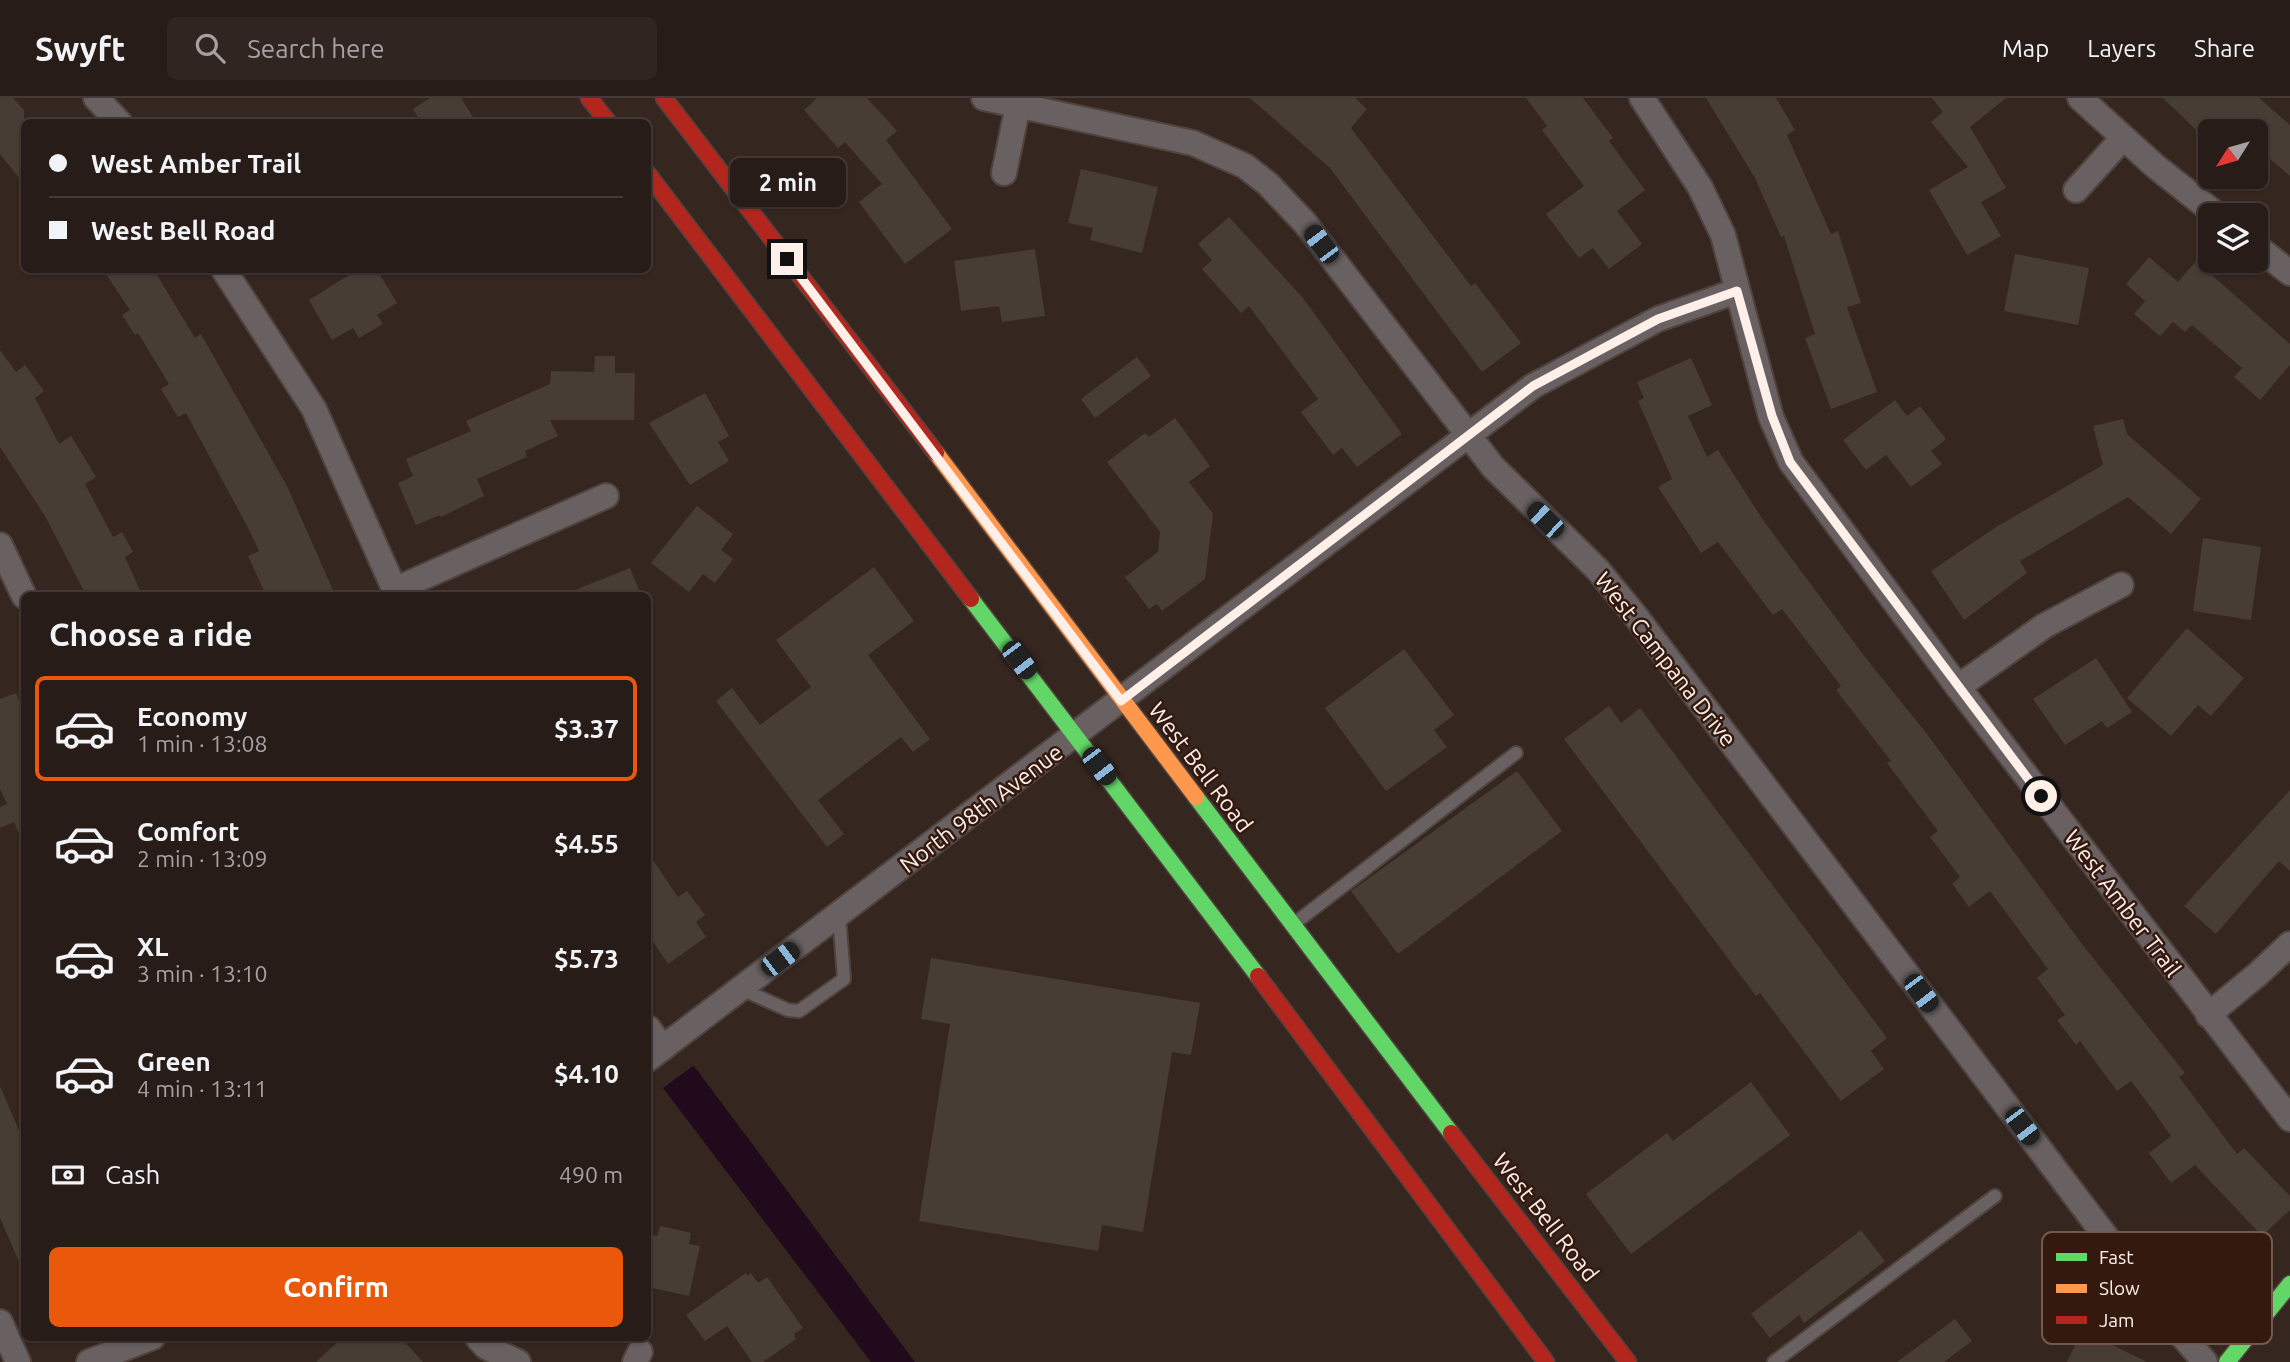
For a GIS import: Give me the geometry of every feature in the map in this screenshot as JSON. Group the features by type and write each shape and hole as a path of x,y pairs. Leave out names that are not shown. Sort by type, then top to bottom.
{"main road":[{"path":"589,98 606,119"},
{"name":"West Bell Road","path":"664,98 985,517 1121,701 1628,1362"},
{"path":"651,178 1076,736 1546,1362"},
{"path":"2272,1306 2290,1283"},
{"path":"2227,1362 2241,1344"}],"street":[{"path":"96,98 116,119"},
{"name":"West Campana Drive","path":"984,98 1165,135 1220,153 1245,166 1297,213 1467,436 1528,503 1598,570 1634,614 2102,1232"},
{"name":"West Amber Trail","path":"1642,98 1712,210 1730,257 1772,416 1790,462 1958,687 2290,1119"},
{"path":"2080,98 2123,138 2202,203"},
{"path":"1004,173 1018,105"},
{"path":"2076,190 2123,138"},
{"path":"2268,255 2290,272"},
{"path":"232,273 314,409 396,592 606,496"},
{"name":"North 98th Avenue","path":"655,1053 1076,736 1533,386 1658,319 1737,291"},
{"path":"0,545 22,592"},
{"path":"1958,687 2044,626 2121,586"},
{"path":"2208,1015 2290,944"},
{"path":"0,1322 18,1362"},
{"path":"89,1362 143,1341"},
{"path":"481,1341 486,1347 518,1362"},
{"name":"West Campana Drive","path":"2189,1344 2205,1362"}],"lane":[{"path":"1292,925 1516,753"},
{"path":"741,989 788,1010 799,1011 844,979 839,915"},
{"path":"1774,1362 1995,1196"}],"shaded area":[{"path":"693,1066 915,1362 871,1362 663,1088"}],"building":[{"path":"0,98 13,98 24,110 24,119 21,119 21,180 0,154"},
{"path":"430,98 461,98 474,119 419,119 413,109"},
{"path":"817,98 867,98 897,131 886,140 952,229 905,264 859,202 882,184 845,142 838,148 804,110"},
{"path":"1250,98 1355,98 1367,109 1351,128 1471,286 1475,283 1521,343 1482,372 1330,168"},
{"path":"1526,98 1583,98 1613,138 1609,141 1645,190 1617,211 1642,244 1609,269 1593,248 1579,258 1546,214 1584,186 1542,130 1547,126"},
{"path":"1706,98 1776,98 1795,130 1787,135 1831,234 1838,231 1861,303 1847,307 1877,392 1831,409 1805,338 1815,334 1784,236 1781,237 1755,178"},
{"path":"1932,98 2006,98 1970,127 2006,188 1981,202 2001,236 1967,255 1929,190 1968,167 1931,122 1943,112"},
{"path":"2163,98 2259,98 2290,125 2290,176 2268,157 2268,119 2198,119 2197,131"},
{"path":"1081,169 1158,187 1142,253 1090,240 1093,228 1068,223"},
{"path":"1229,217 1303,298 1402,434 1357,467 1342,448 1333,455 1301,412 1318,399 1249,306 1241,313 1202,269 1212,260 1198,244"},
{"path":"1035,249 1045,316 1002,322 999,306 961,311 954,261"},
{"path":"2015,254 2089,268 2078,325 2004,311"},
{"path":"2149,257 2178,282 2196,261 2198,273 2210,273 2290,344 2290,365 2260,400 2234,377 2242,368 2192,325 2185,332 2173,322 2160,336 2134,314 2145,301 2126,284"},
{"path":"105,273 156,273 195,338 201,334 288,488 334,592 265,592 248,556 259,551 186,413 178,417 161,389 169,384 138,333 135,335 122,315 130,310"},
{"path":"352,273 379,273 397,303 377,315 383,324 359,338 353,328 332,340 309,300"},
{"path":"0,350 16,372 25,365 44,391 35,398 59,444 71,436 96,477 85,484 113,537 122,532 133,552 125,557 141,592 84,592 45,516 0,447"},
{"path":"595,356 615,356 615,373 635,373 634,420 550,420 558,436 525,451 527,457 477,479 484,496 441,517 440,515 416,525 398,483 413,476 406,459 471,431 466,421 550,384 551,371 594,372"},
{"path":"1137,357 1151,376 1095,418 1081,399"},
{"path":"1691,358 1712,405 1688,416 1707,457 1718,450 1763,520 1865,657 1927,734 2082,944 2185,1073 2179,1077 2237,1154 2244,1148 2290,1196 2290,1210 2266,1232 2258,1232 2195,1165 2171,1183 2149,1153 2171,1136 2131,1081 2117,1091 2080,1041 2076,1045 2057,1020 2065,1015 2037,978 2048,969 1990,891 1969,907 1952,884 1960,877 1930,837 1938,831 1887,763 1891,761 1836,690 1841,686 1782,609 1773,615 1718,542 1701,553 1658,487 1672,479 1638,401 1644,398 1637,382"},
{"path":"705,393 729,436 718,442 729,461 690,485 649,423"},
{"path":"1895,400 1907,416 1920,406 1946,439 1931,451 1942,464 1911,487 1886,455 1866,470 1843,440"},
{"path":"1175,418 1210,466 1189,482 1213,514 1205,579 1162,611 1157,604 1149,609 1125,577 1158,552 1160,532 1107,462 1145,433 1149,437"},
{"path":"2123,419 2127,434 2201,499 2171,534 2128,497 2020,561 2027,573 1964,620 1931,571 1996,527 2103,465 2093,426"},
{"path":"697,506 733,534 721,550 733,559 715,583 703,574 689,592 651,563"},
{"path":"2203,538 2261,547 2251,620 2193,611"},
{"path":"874,567 914,621 868,655 930,739 913,752 901,737 818,800 844,834 827,847 716,701 732,688 760,725 811,687 776,640"},
{"path":"630,568 640,592 570,592"},
{"path":"2187,628 2244,678 2211,716 2198,705 2171,736 2127,698"},
{"path":"1404,649 1454,715 1434,730 1447,747 1386,791 1325,708"},
{"path":"2096,658 2132,712 2107,728 2102,721 2065,745 2033,699"},
{"path":"16,693 21,705 21,838 14,822 0,828 0,807 7,804 0,789 0,699"},
{"path":"1609,706 1621,723 1640,708 1887,1038 1871,1051 1884,1069 1841,1101 1760,993 1756,996 1564,739"},
{"path":"1517,771 1562,831 1398,954 1351,891"},
{"path":"2290,790 2290,871 2279,861 2216,934 2184,906"},
{"path":"651,857 678,897 687,891 705,915 696,922 706,937 668,964 651,938"},
{"path":"931,958 1200,1003 1191,1055 1172,1052 1143,1232 1102,1225 1098,1251 919,1221 950,1024 921,1019"},
{"path":"1751,1082 1790,1135 1631,1254 1586,1194 1667,1133 1673,1141"},
{"path":"0,1086 21,1135 21,1266 0,1218"},
{"path":"660,1226 691,1233 689,1244 700,1246 689,1296 651,1288 651,1235 657,1236"},
{"path":"1861,1230 1885,1261 1804,1323 1799,1315 1770,1338 1751,1314"},
{"path":"746,1273 748,1276 751,1273 758,1283 767,1277 803,1328 794,1334 796,1339 763,1362 752,1362 727,1326 705,1341 686,1315"},
{"path":"1955,1319 1972,1341 1944,1362 1897,1362"},
{"path":"339,1341 404,1341 423,1362 316,1362"},
{"path":"2075,1344 2110,1344 2147,1362 2067,1362"}],"traffic: fast":[{"path":"971,599 1258,976"},
{"path":"1196,797 1451,1133"},
{"path":"2272,1306 2290,1284"},
{"path":"2227,1362 2242,1344"}],"traffic: slow":[{"path":"936,453 1196,797"}],"traffic: jam":[{"path":"589,98 606,119"},
{"path":"664,98 936,453"},
{"path":"651,178 971,599"},
{"path":"1258,976 1546,1362"},
{"path":"1451,1133 1628,1362"}],"route":[{"path":"787,259 985,517 1121,701 1533,386 1658,319 1737,291 1772,416 1790,462 2041,796"}]}
